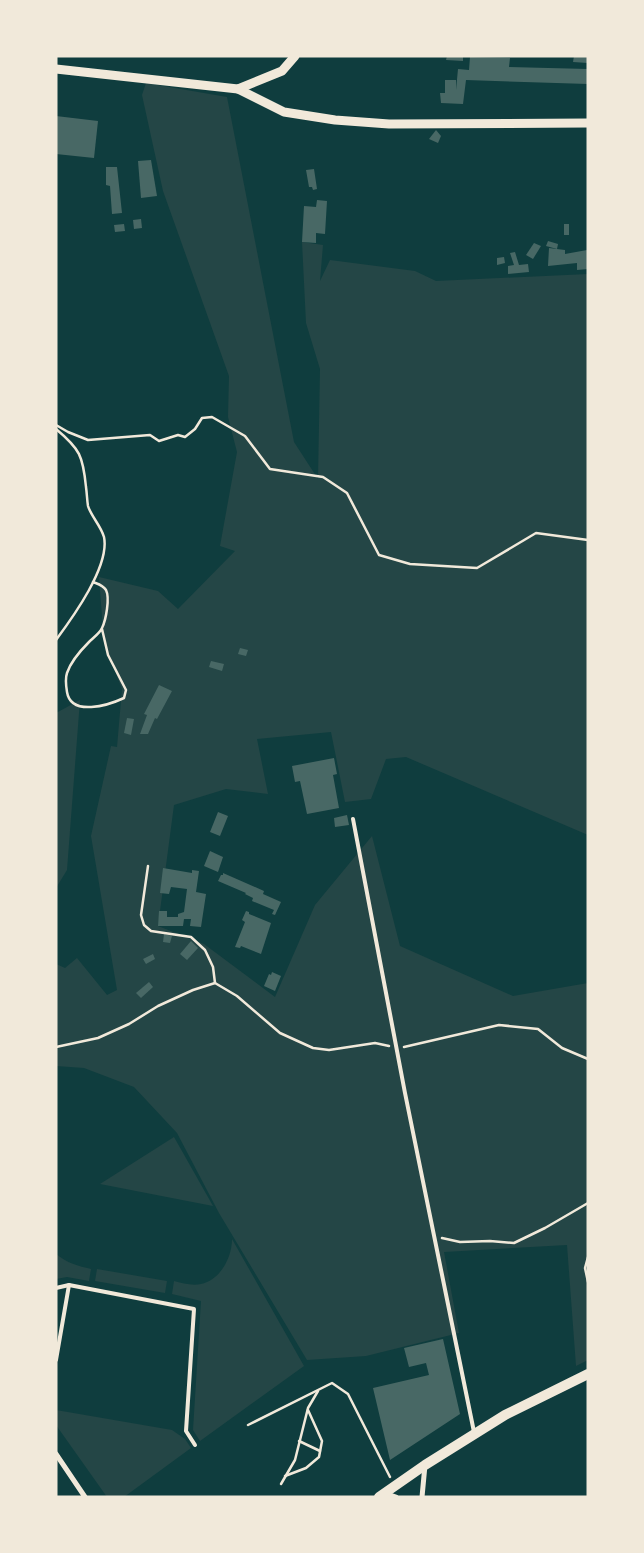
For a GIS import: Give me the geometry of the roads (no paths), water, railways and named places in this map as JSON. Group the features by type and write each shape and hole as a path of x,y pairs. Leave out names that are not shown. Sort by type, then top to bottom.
{"main road":[{"path":"382,1495 425,1465 505,1415 588,1374"}],"street":[{"path":"238,88 282,70 295,56"},
{"path":"56,68 238,88 284,112 336,120 390,124 588,123"},
{"path":"56,1454 85,1497"},
{"path":"422,1497 425,1465"},
{"path":"382,1495 396,1497"}],"lane":[{"path":"353,819 405,1093 474,1434"},
{"path":"56,1288 69,1285 194,1309 186,1431 195,1445"},
{"path":"56,1360 69,1285"}]}
